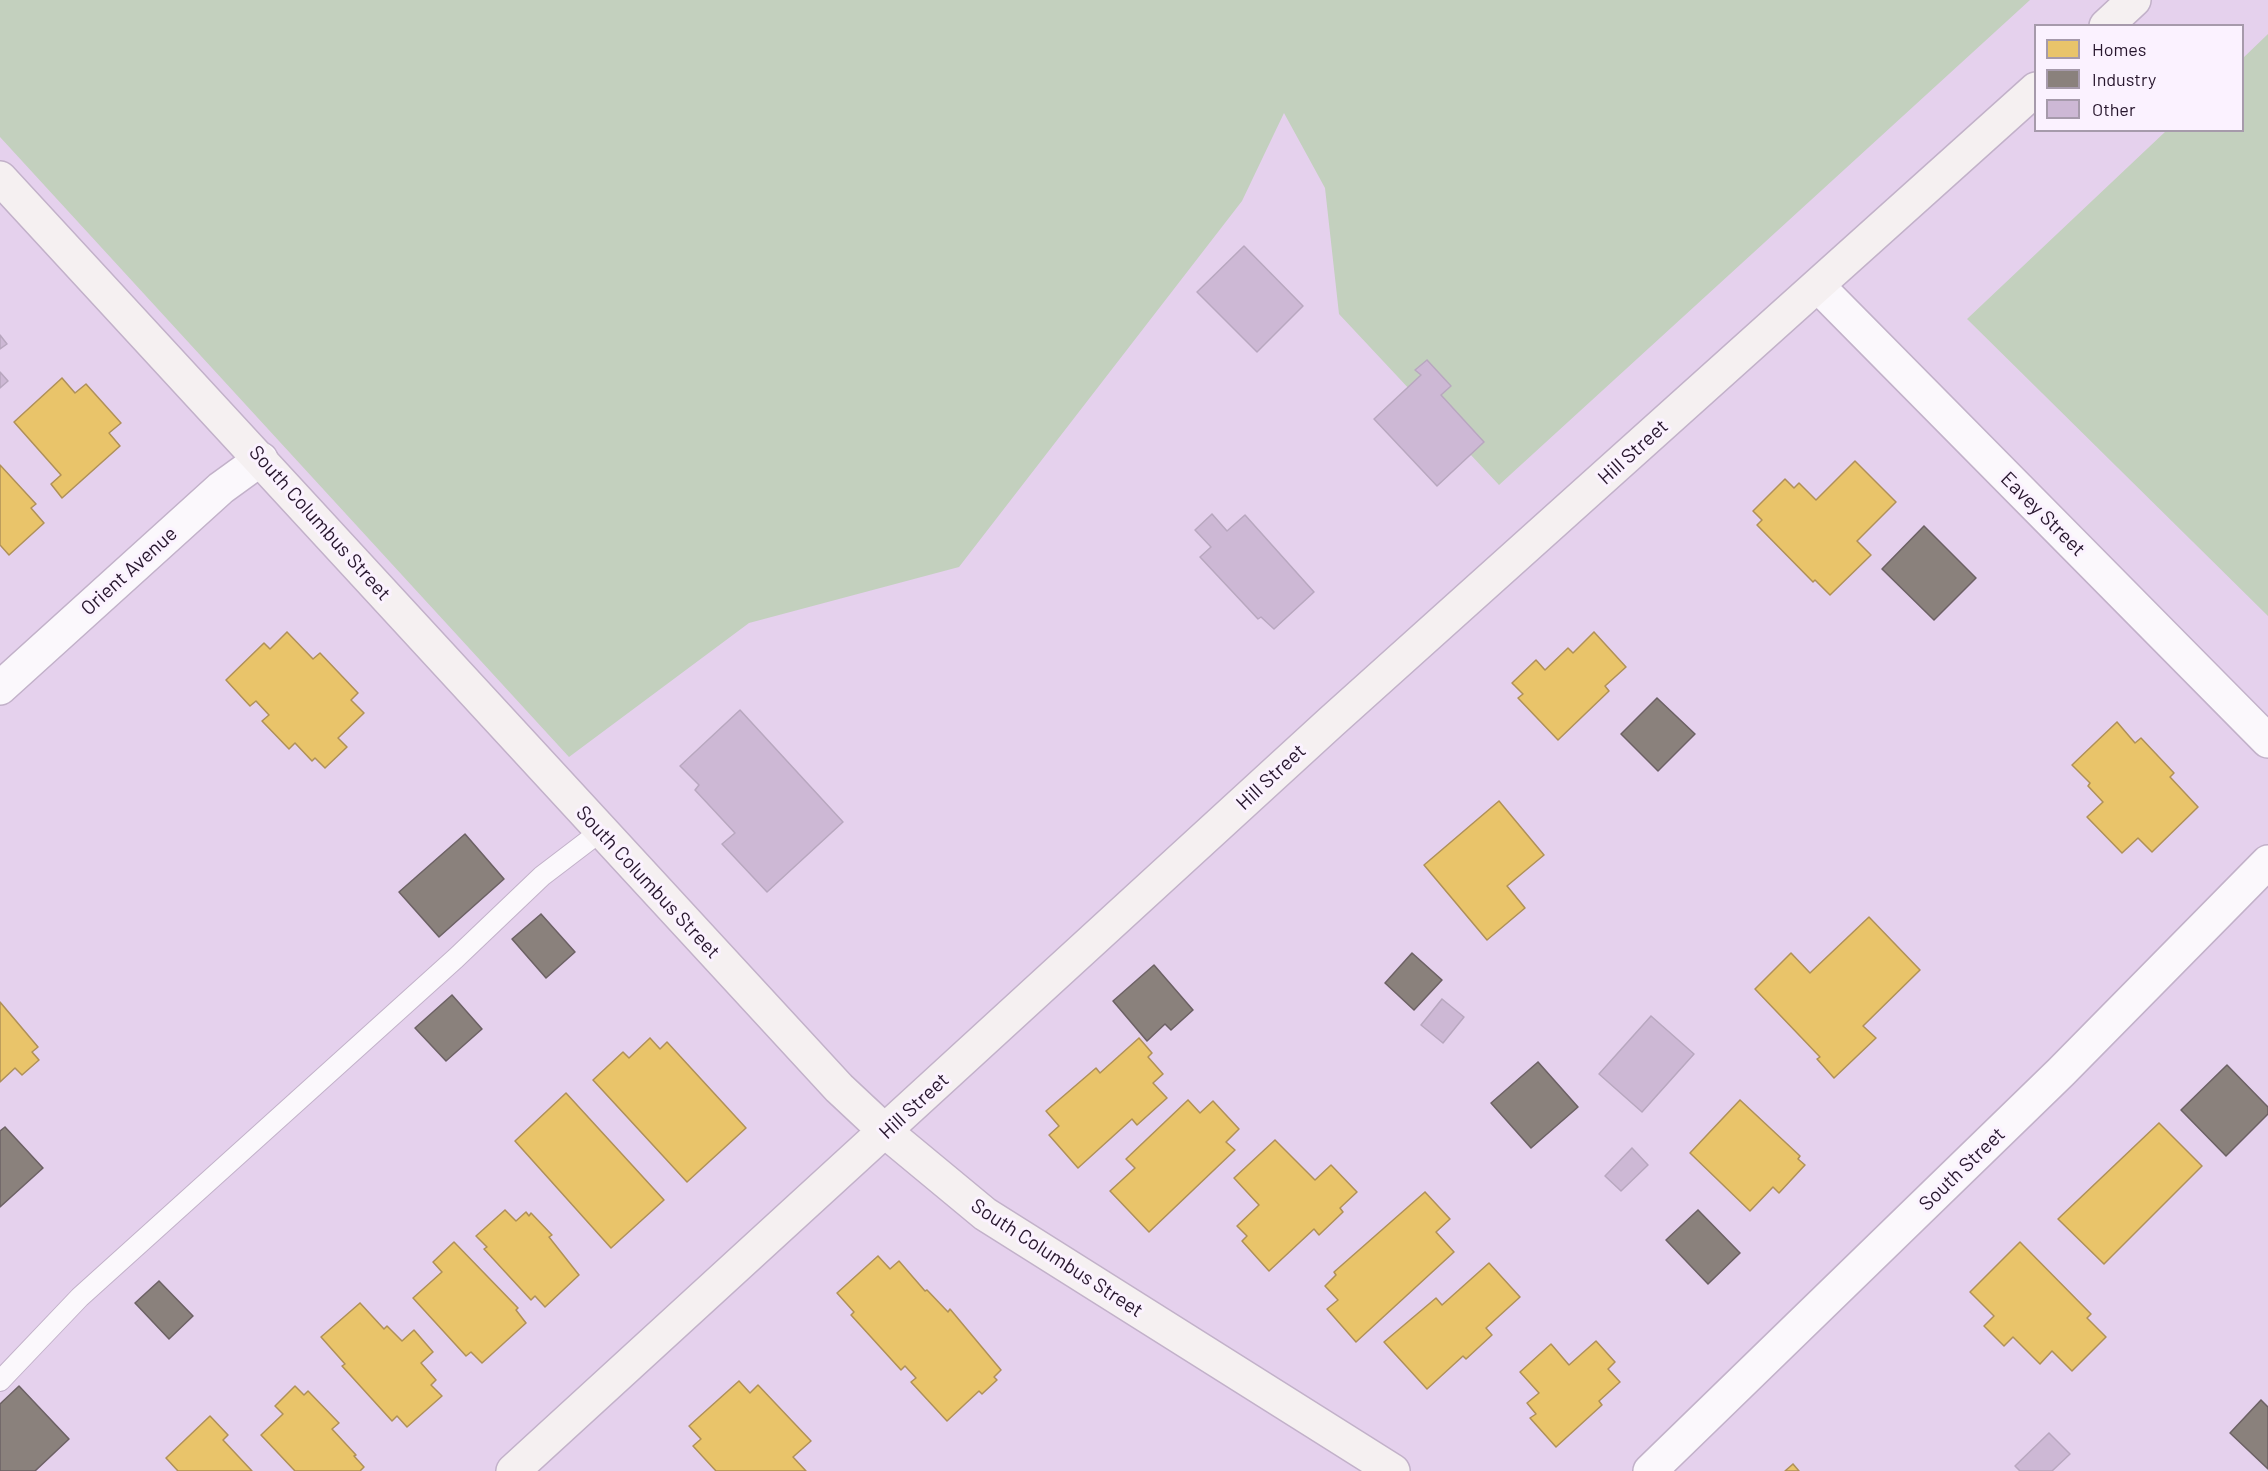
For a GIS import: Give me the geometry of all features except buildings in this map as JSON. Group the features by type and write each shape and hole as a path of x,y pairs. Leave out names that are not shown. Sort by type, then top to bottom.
{"street":[{"path":"2108,24 2134,0"},
{"name":"Hill Street","path":"513,1471 886,1132 1331,722 2034,91"},
{"name":"South Columbus Street","path":"0,178 838,1088 886,1132 985,1214 1393,1471"},
{"name":"Eavey Street","path":"1818,286 2268,741"},
{"name":"Orient Avenue","path":"0,688 220,488 261,459"},
{"name":"South Street","path":"1650,1471 2061,1072 2268,862"}],"lane":[{"path":"0,1381 80,1297 456,958 542,876 601,831"}],"green space":[{"path":"0,0 2030,0 1499,485 1339,314 1325,188 1284,113 1242,201 959,567 749,623 569,757 0,137"},
{"path":"2268,34 2268,616 1967,319 2165,132 2244,132 2244,57"}]}
